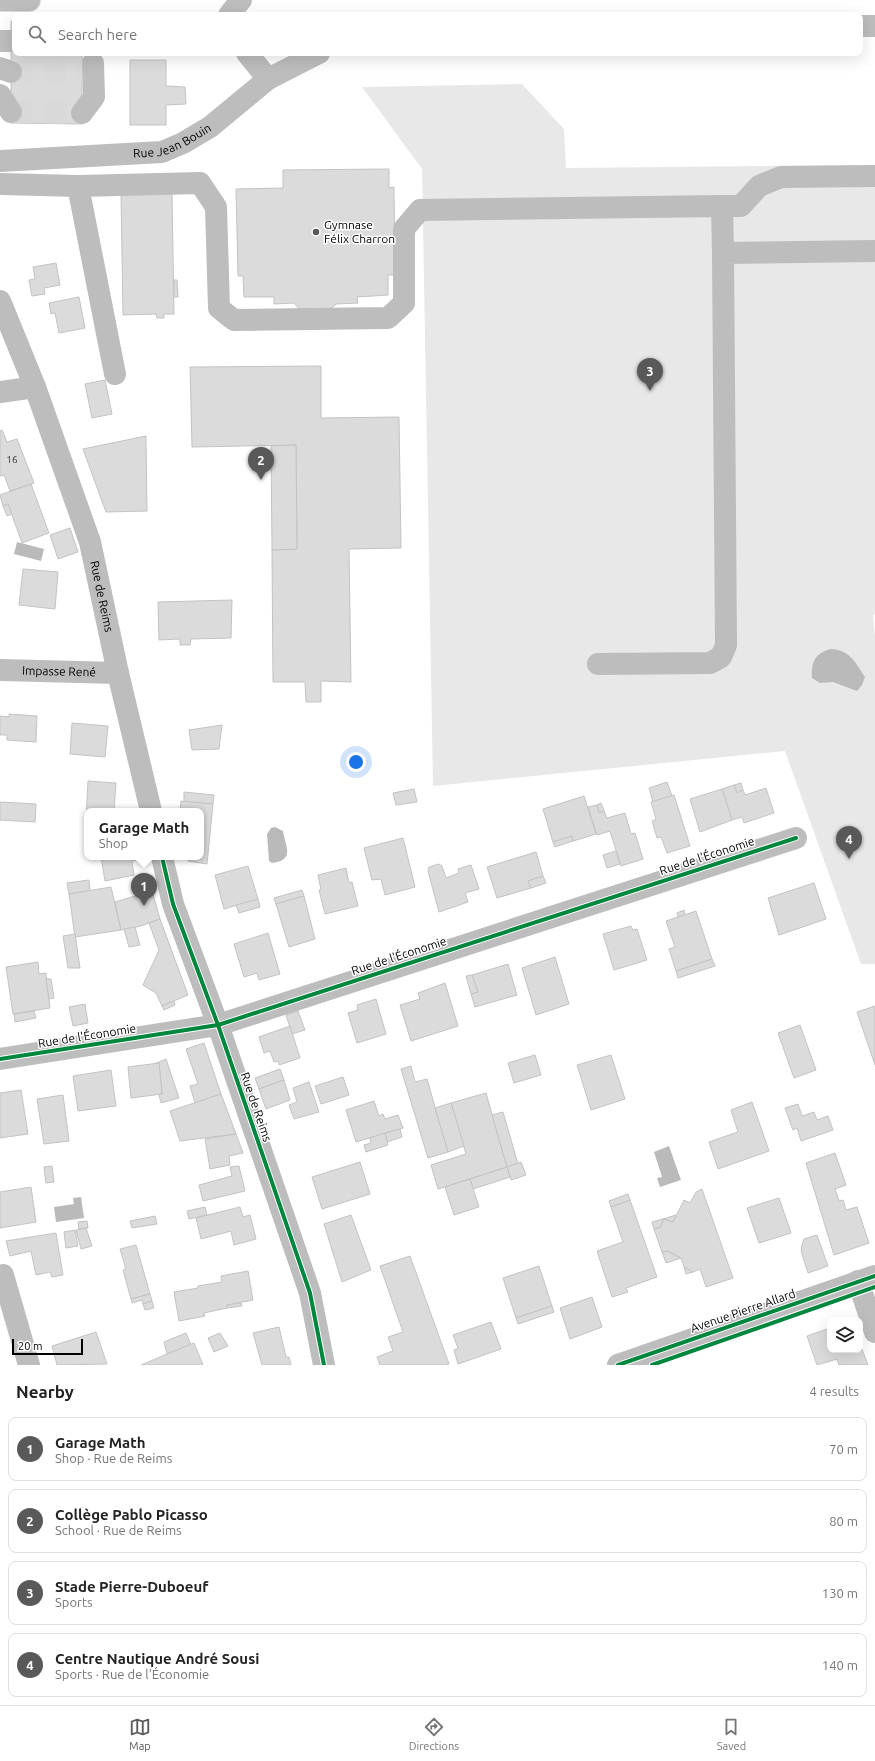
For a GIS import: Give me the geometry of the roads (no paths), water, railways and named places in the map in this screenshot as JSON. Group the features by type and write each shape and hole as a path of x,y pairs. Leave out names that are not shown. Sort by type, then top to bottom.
{"main road":[{"path":"0,0 29,0"},
{"path":"231,12 241,0"},
{"path":"863,26 875,26"},
{"path":"249,56 268,79"},
{"name":"Rue Jean Bouin","path":"0,161 162,152 183,143 210,127 268,79 314,56"},
{"path":"82,113 94,97 94,62"},
{"path":"0,184 78,186 200,183 216,207 219,308 234,320 388,318 404,303 404,229 420,210 741,206 760,186 781,177 875,176"},
{"path":"78,186 114,374"},
{"path":"598,664 710,663 721,657 726,644 722,206"},
{"path":"723,253 875,251"},
{"name":"Rue de Reims","path":"0,301 35,387 90,542 118,673 150,808"},
{"path":"0,392 35,387"},
{"name":"Impasse René","path":"0,670 118,673"},
{"name":"Rue de l'Économie","path":"0,1059 218,1025 796,838"},
{"name":"Rue de Reims","path":"163,860 173,904 218,1025 310,1292 324,1365"},
{"path":"4,1275 30,1365"},
{"path":"867,1279 875,1332"},
{"name":"Avenue Pierre Allard","path":"618,1365 867,1279"}],"tunnel":[{"path":"11,72 82,71"},
{"path":"11,112 82,113"}],"place":[{"name":"Gymnase Félix Charron","path":"316,232"},
{"name":"Stade Pierre-Duboeuf","path":"650,391"},
{"name":"Collège Pablo Picasso","path":"261,480"},
{"name":"Centre Nautique André Sousi","path":"849,859"},
{"name":"Garage Math","path":"144,906"}]}
